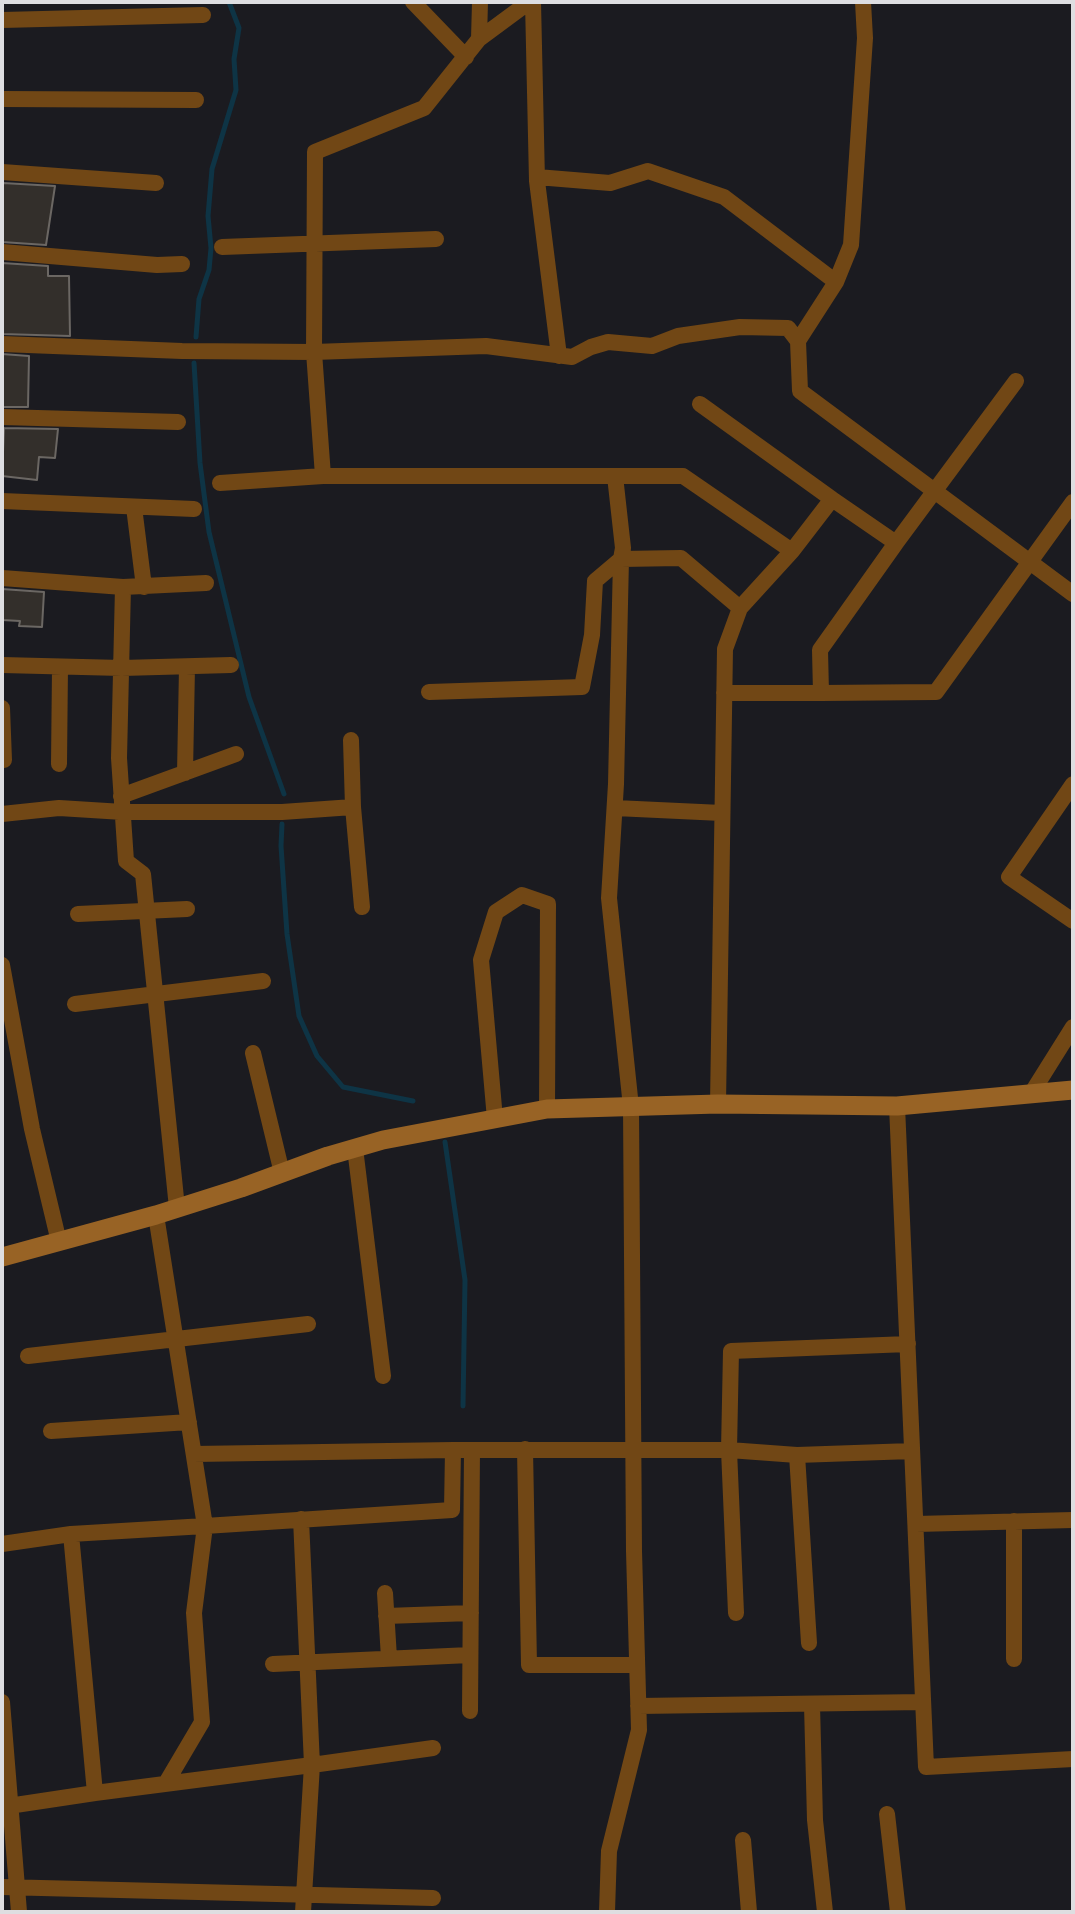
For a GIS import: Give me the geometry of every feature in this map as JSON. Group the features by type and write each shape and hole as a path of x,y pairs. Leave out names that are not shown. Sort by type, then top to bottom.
{"main road":[{"path":"2,1257 177,1208 383,1140 547,1109 718,1104 897,1106 1073,1090"}],"street":[{"path":"34,19 38,2"},
{"path":"413,2 466,57"},
{"path":"479,39 480,2"},
{"path":"323,476 314,352 315,152 424,108 479,39 531,2"},
{"path":"531,2 537,177 559,356"},
{"path":"863,2 865,38 851,245 836,282 798,341 800,391 1073,594"},
{"path":"2,20 203,15"},
{"path":"2,99 196,100"},
{"path":"537,177 610,183 648,171 724,197 836,282"},
{"path":"2,172 156,183"},
{"path":"222,247 436,239"},
{"path":"2,252 157,265 182,264"},
{"path":"2,344 182,351 314,352 486,346 572,357 608,342 652,346 678,336 740,327 788,328 798,341"},
{"path":"821,693 820,650 1016,381"},
{"path":"700,404 896,543"},
{"path":"2,417 178,422"},
{"path":"220,483 323,476 682,476 792,551"},
{"path":"607,1912 609,1852 639,1730 633,1449 631,1107 608,898 615,808 623,548 615,476"},
{"path":"718,1104 725,649 740,608 792,551 832,499"},
{"path":"2,500 194,509"},
{"path":"724,692 936,692 1073,502"},
{"path":"134,507 144,587"},
{"path":"429,692 582,687 592,635 595,581 621,559 681,558 740,608"},
{"path":"2,578 123,587 206,583"},
{"path":"123,587 119,758 126,862 143,874 177,1208"},
{"path":"2,665 122,668 231,665"},
{"path":"59,764 60,667"},
{"path":"185,773 187,667"},
{"path":"2,708 4,761"},
{"path":"351,740 353,807 362,907"},
{"path":"122,804 185,773 236,754"},
{"path":"1073,784 1009,877 1073,920"},
{"path":"2,814 122,804 282,811 353,807"},
{"path":"615,808 722,813"},
{"path":"495,1119 481,960 496,912 522,895 548,904 547,1109"},
{"path":"78,914 187,909"},
{"path":"2,965 32,1129 59,1242"},
{"path":"75,1004 263,981"},
{"path":"1031,1094 1073,1027"},
{"path":"253,1053 282,1173"},
{"path":"897,1106 926,1767 1073,1759"},
{"path":"355,1148 383,1376"},
{"path":"156,1214 205,1526 194,1613 202,1722 166,1783"},
{"path":"28,1356 308,1324"},
{"path":"736,1613 729,1450 731,1351 908,1344"},
{"path":"51,1431 189,1422"},
{"path":"194,1454 525,1449 729,1450 797,1455 912,1451"},
{"path":"525,1449 529,1665 637,1665"},
{"path":"2,1544 71,1534 452,1510 453,1450"},
{"path":"470,1711 472,1450"},
{"path":"797,1455 809,1643"},
{"path":"301,1519 312,1765 303,1912"},
{"path":"916,1524 1073,1520"},
{"path":"1014,1521 1014,1659"},
{"path":"71,1534 95,1793"},
{"path":"385,1593 389,1658"},
{"path":"386,1616 471,1613"},
{"path":"274,1664 470,1655"},
{"path":"2,1702 9,1886 19,1912"},
{"path":"638,1706 923,1702"},
{"path":"812,1705 815,1820 825,1912"},
{"path":"6,1807 433,1748"},
{"path":"887,1814 898,1912"},
{"path":"743,1840 749,1912"},
{"path":"9,1886 433,1898"}],"building":[{"path":"3,183 55,186 46,245 2,242"},
{"path":"2,263 48,266 48,276 69,276 70,336 2,334"},
{"path":"2,354 29,356 28,407 2,407"},
{"path":"4,428 58,429 55,458 39,457 37,480 2,476"},
{"path":"2,589 44,592 42,627 19,626 20,621 2,620"}],"waterway":[{"path":"196,337 199,299 209,270 211,248 208,216 212,169 236,90 234,59 239,28 229,2"},
{"path":"194,363 200,463 209,532 249,697 284,794"},
{"path":"282,824 287,934 299,1016 317,1056 343,1087 413,1101"},
{"path":"445,1142 465,1280 463,1406"}]}
